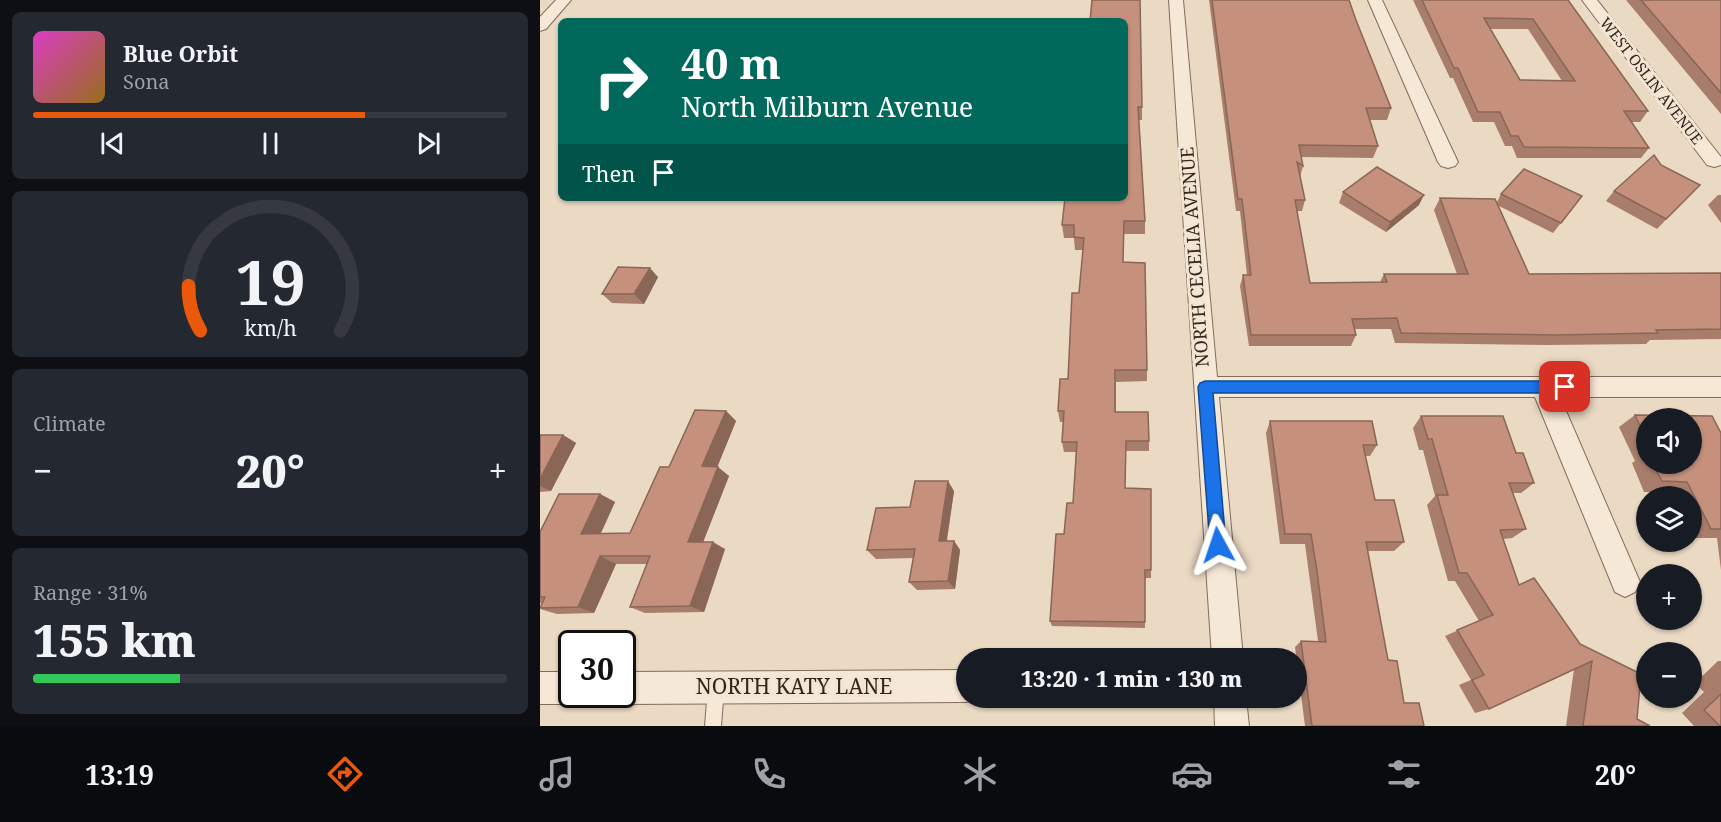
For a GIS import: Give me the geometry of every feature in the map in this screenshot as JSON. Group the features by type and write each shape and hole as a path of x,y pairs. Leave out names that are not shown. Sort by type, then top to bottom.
{"street":[{"path":"540,26 564,0"},
{"name":"NORTH CECELIA AVENUE","path":"1176,0 1226,648"},
{"path":"1375,0 1448,162"},
{"name":"WEST OSLIN AVENUE","path":"1588,0 1714,161"},
{"path":"1205,387 1721,387"},
{"path":"1543,387 1625,582"},
{"name":"NORTH KATY LANE","path":"636,688 956,686"},
{"path":"540,688 558,688"},
{"path":"1231,708 1232,726"}],"lane":[{"path":"713,726 716,687"}],"building":[{"path":"1092,0 1140,0 1142,107 1138,107 1145,221 1124,221 1123,262 1145,263 1147,370 1115,370 1115,412 1148,412 1149,441 1126,441 1125,488 1151,489 1151,570 1145,570 1145,622 1050,621 1056,534 1064,534 1067,503 1073,503 1077,442 1062,442 1064,411 1058,411 1060,379 1068,379 1072,293 1079,293 1084,238 1074,237 1074,225 1062,225 1065,201 1128,201 1128,18 1090,18"},
{"path":"1212,0 1349,0 1391,108 1366,108 1378,146 1299,145 1303,166 1297,162 1305,200 1295,200 1310,283 1387,282 1384,274 1468,274 1440,198 1495,199 1529,274 1721,273 1721,329 1556,335 1401,333 1397,318 1352,319 1356,335 1251,335 1243,275 1251,275 1242,199 1238,199"},
{"path":"1422,0 1568,0 1648,111 1624,111 1649,148 1524,147 1518,136 1511,136 1500,112 1478,112 1458,68 1454,68","holes":["1484,18 1533,19 1575,81 1520,80"]},
{"path":"1641,0 1721,0 1721,93"},
{"path":"1654,155 1661,165 1700,185 1666,219 1614,191"},
{"path":"1377,167 1424,195 1390,222 1343,192"},
{"path":"1524,169 1582,196 1561,223 1501,194"},
{"path":"618,267 650,268 634,294 602,294"},
{"path":"695,410 726,411 702,466 718,467 688,542 713,542 690,606 630,607 650,556 600,556 578,607 540,608 545,597 540,597 540,532 559,494 600,494 581,534 630,533 660,467 669,467"},
{"path":"1421,416 1503,416 1516,453 1523,453 1534,483 1509,483 1526,529 1500,530 1519,585 1534,578 1580,644 1636,672 1637,719 1650,726 1583,726 1592,661 1489,709 1472,680 1484,675 1457,630 1493,615 1467,573 1459,573 1437,495 1448,495 1432,439 1428,439"},
{"path":"1702,416 1712,416 1721,433 1721,529 1711,529 1702,511 1702,486 1689,486 1687,482 1662,481 1658,474 1702,474"},
{"path":"1270,421 1372,421 1377,445 1363,445 1375,500 1394,500 1404,542 1366,542 1388,660 1397,661 1404,703 1419,703 1424,726 1312,726 1307,687 1307,648 1302,648 1301,641 1326,642 1317,571 1311,534 1285,534"},
{"path":"540,435 563,435 540,479"},
{"path":"915,481 948,481 939,541 954,541 948,581 909,582 915,549 867,550 876,508 910,507"},
{"path":"1721,694 1721,726 1720,726 1704,710"}],"route":[{"path":"1218,545 1205,387 1565,387"}]}
